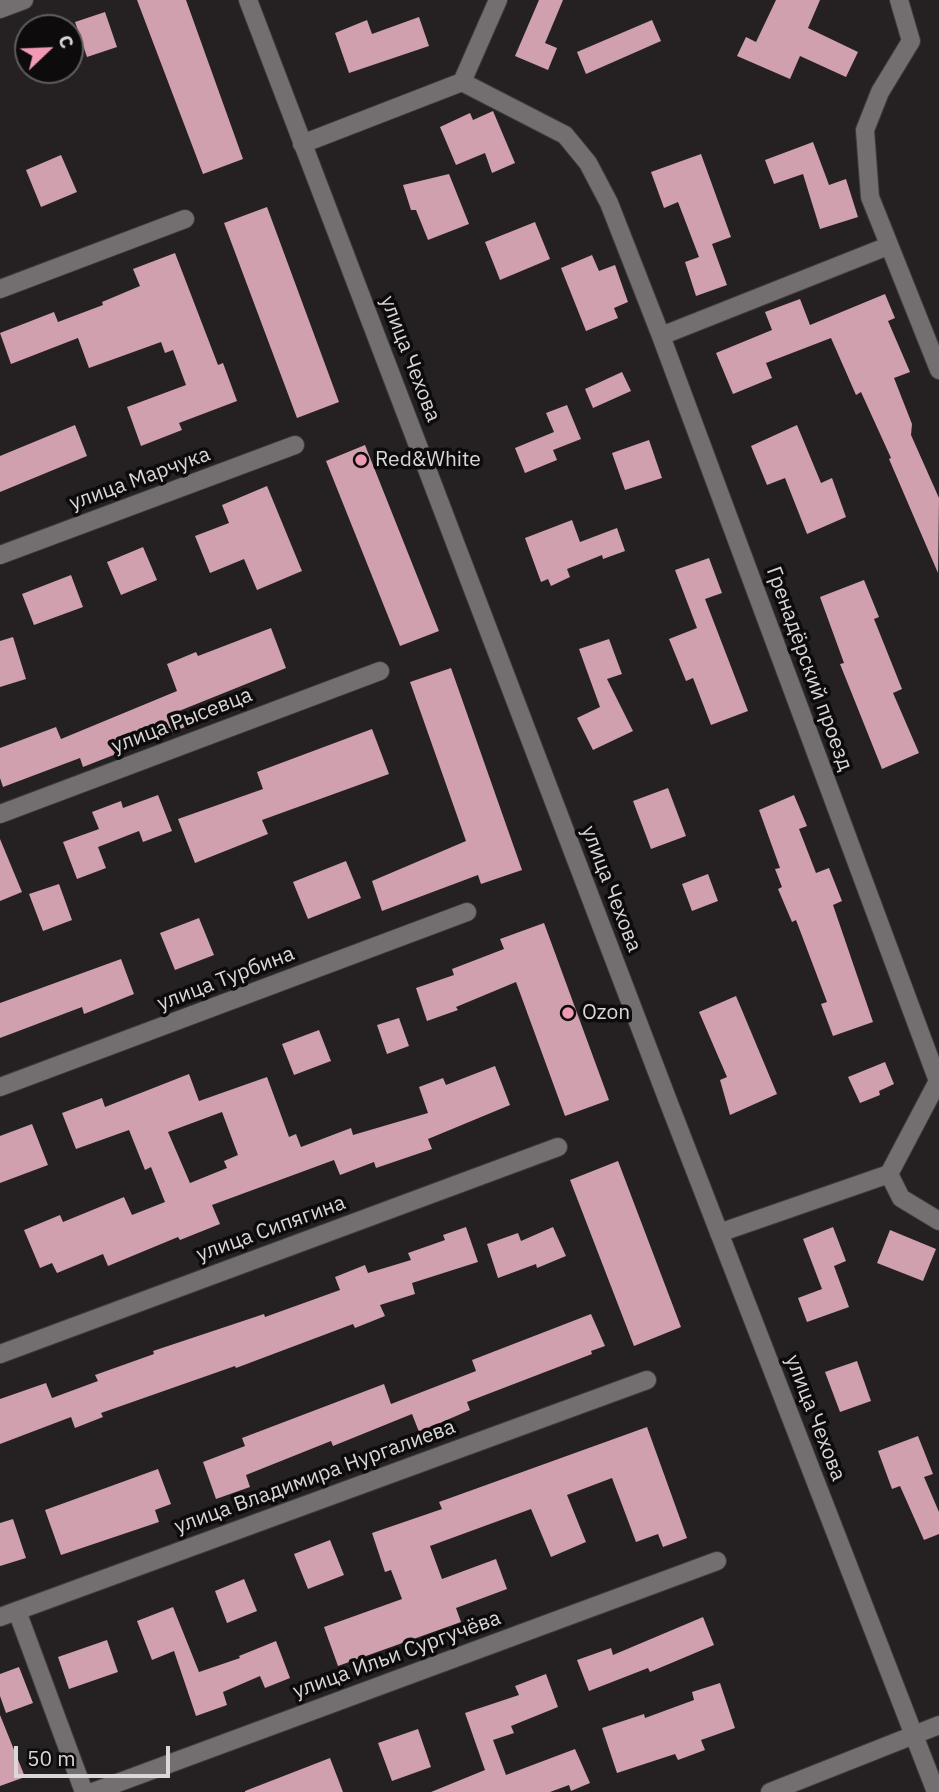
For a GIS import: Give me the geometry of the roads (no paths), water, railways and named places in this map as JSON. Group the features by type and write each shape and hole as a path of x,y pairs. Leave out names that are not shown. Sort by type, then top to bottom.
{"street":[{"path":"0,9 24,0"},
{"name":"улица Чехова","path":"248,0 719,1233 936,1792"},
{"path":"302,144 462,82 498,0"},
{"path":"900,0 911,41 880,92 865,130 870,197 939,370"},
{"name":"Гренадёрский проезд","path":"462,82 565,135 589,163 609,202 662,336 939,1080 889,1174"},
{"path":"0,289 185,219"},
{"path":"662,336 888,246"},
{"name":"улица Марчука","path":"0,555 295,445"},
{"name":"улица Рысевца","path":"0,814 380,671"},
{"name":"улица Турбина","path":"0,1087 467,912"},
{"name":"улица Сипягина","path":"0,1354 558,1147"},
{"path":"719,1233 889,1174 901,1198 939,1221"},
{"name":"улица Владимира Нургалиева","path":"8,1614 647,1380"},
{"name":"улица Ильи Сургучёва","path":"93,1792 717,1561"},
{"path":"8,1614 84,1792"},
{"path":"770,1792 939,1726"}],"place":[{"name":"Red&White","path":"361,460"},
{"name":"Ozon","path":"568,1013"}]}
